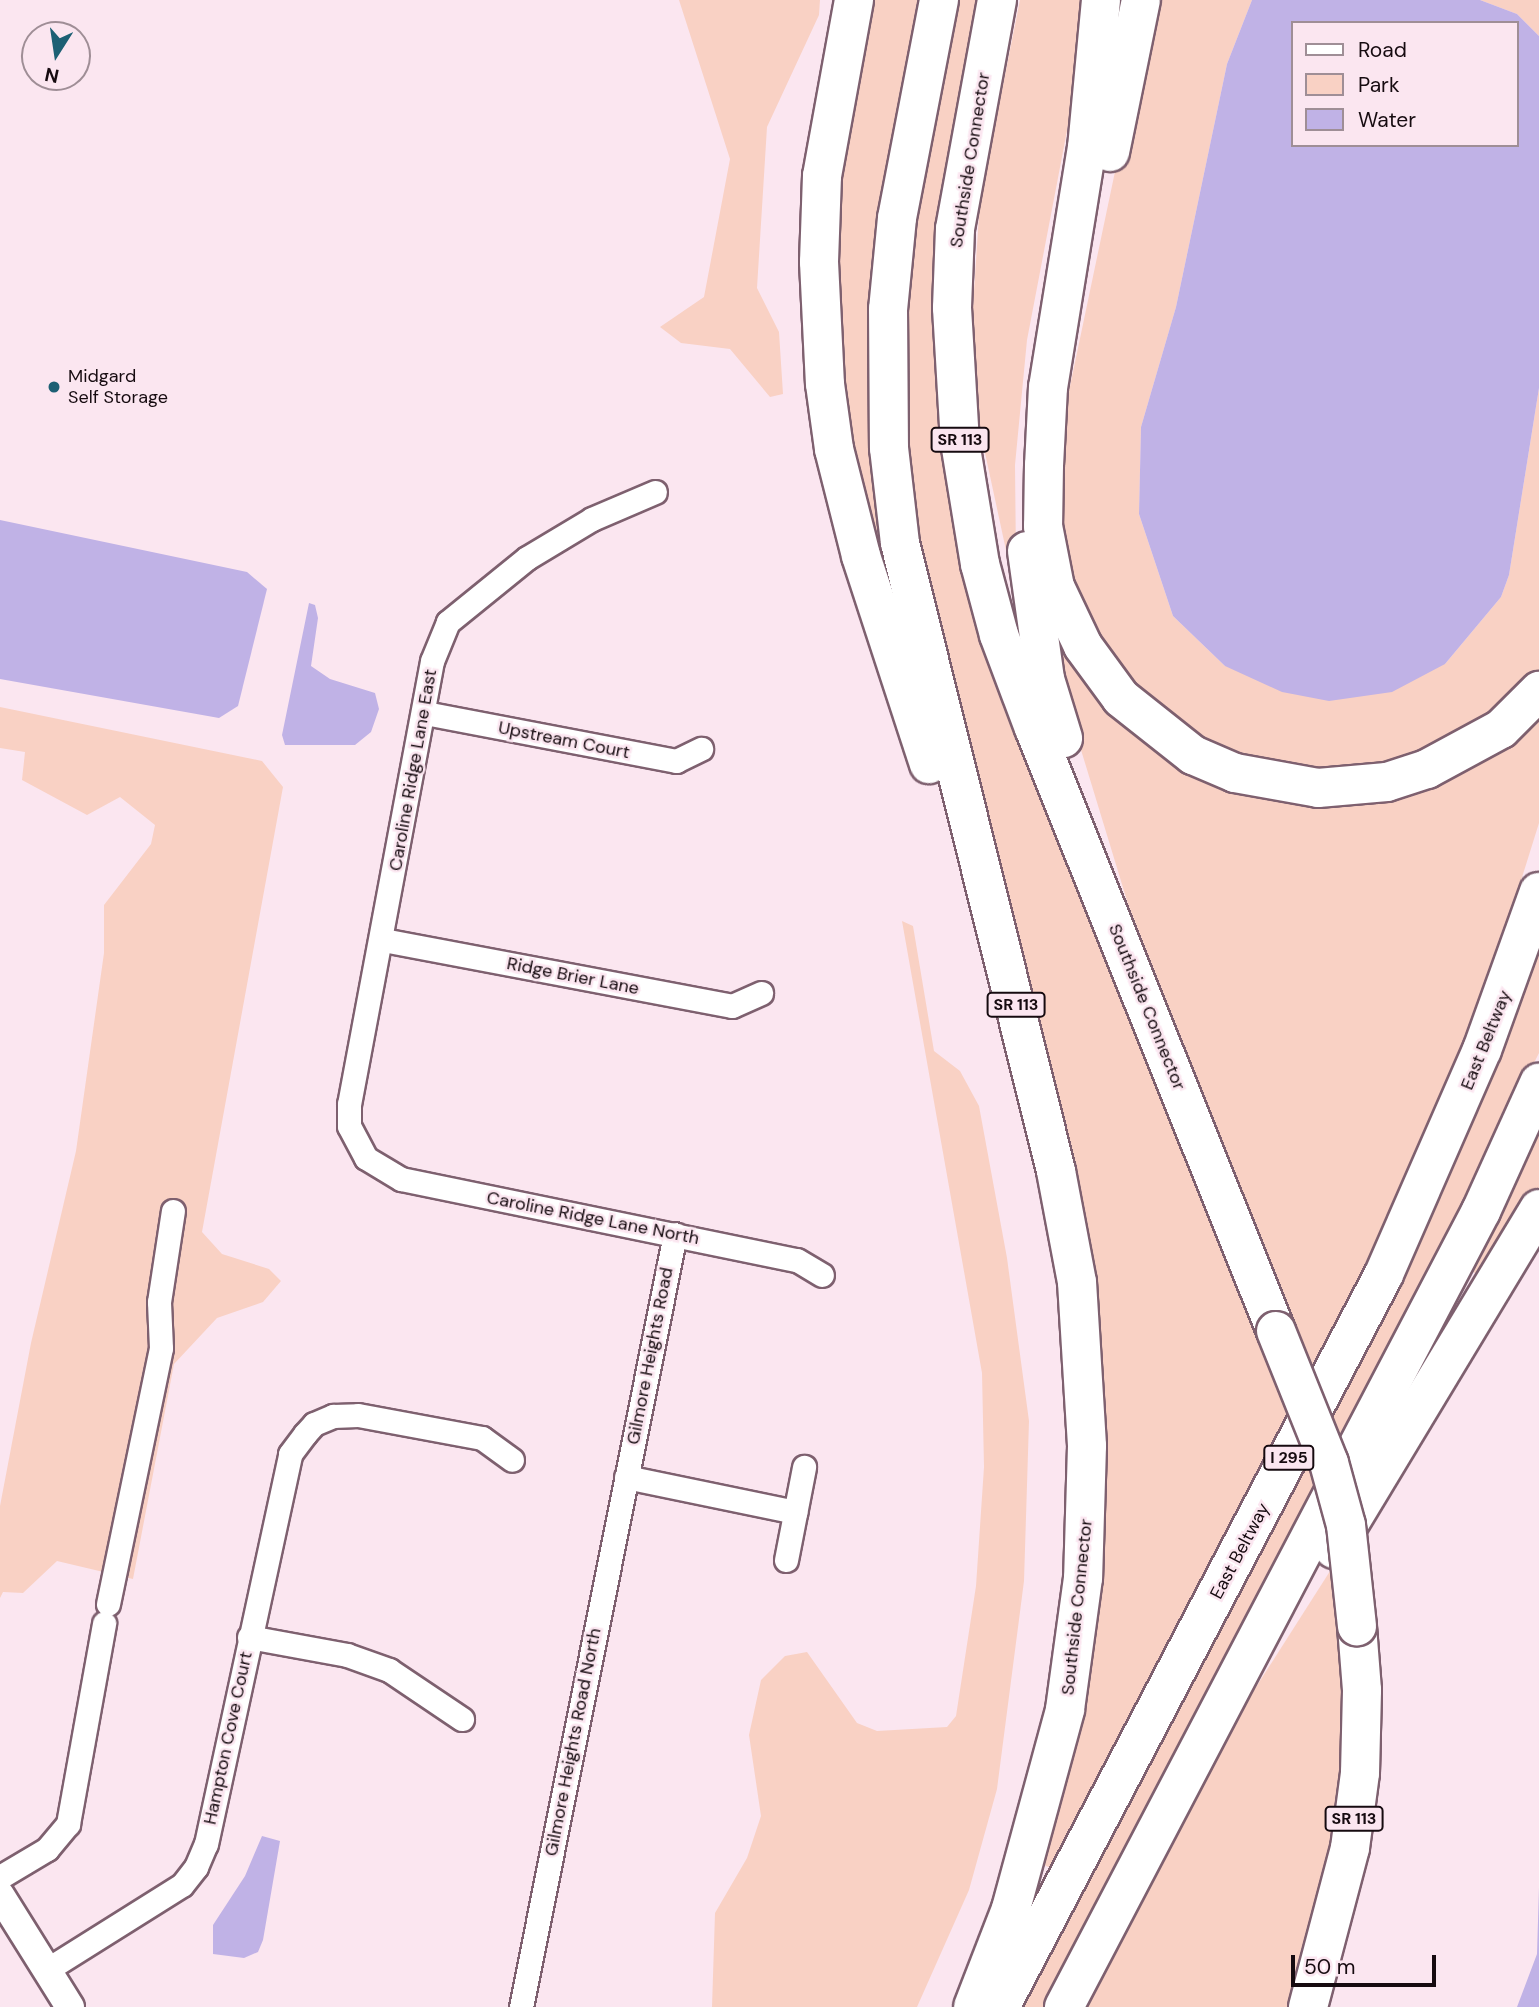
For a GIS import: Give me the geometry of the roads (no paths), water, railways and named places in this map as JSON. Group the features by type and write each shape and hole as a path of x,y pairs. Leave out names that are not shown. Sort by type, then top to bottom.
{"highway":[{"path":"854,0 832,108 819,219 820,323 835,449 861,556 1035,1083"},
{"name":"Southside Connector","path":"939,0 897,219 888,309 889,448 900,543 1056,1171 1081,1319 1087,1446 1084,1566 1065,1710 1040,1813 1011,1909 973,2007"},
{"name":"Southside Connector","path":"997,0 955,229 952,321 960,442 980,564 999,635 1332,1473 1351,1559 1357,1626 1361,1731 1350,1849 1308,2007"},
{"path":"1044,466 1141,0"},
{"path":"1090,863 1082,800 1045,679 1032,611 1025,463 1029,400 1101,5"},
{"path":"1101,5 1086,160 1048,387 1043,526 1055,587 1067,616 1121,698 1154,729 1193,755 1236,773 1276,783 1346,788 1387,782 1462,752 1501,729 1539,691"},
{"name":"East Beltway","path":"1000,2007 1384,1274 1482,1050 1539,891"},
{"path":"1064,2007 1481,1211 1539,1083"},
{"path":"1201,1745 1311,1587 1539,1209"}],"street":[{"name":"Caroline Ridge Lane East","path":"366,1158 349,1126 349,1104 383,940 425,713 432,661 448,622 527,558 592,519 655,492"},
{"name":"Upstream Court","path":"425,713 676,761 701,749"},
{"name":"Ridge Brier Lane","path":"383,940 732,1006 761,993"},
{"name":"Caroline Ridge Lane North","path":"366,1158 401,1179 796,1260 822,1275"},
{"path":"0,1877 47,1849 68,1824 106,1613 161,1348 159,1302 173,1211"},
{"name":"Gilmore Heights Road","path":"626,1477 675,1234"},
{"name":"Hampton Cove Court","path":"48,1969 183,1885 196,1867 206,1844 290,1454 314,1424 333,1416 358,1415 482,1438 512,1460"},
{"path":"786,1560 804,1467"},
{"path":"626,1477 796,1512"},
{"name":"Gilmore Heights Road North","path":"521,2007 626,1477"},
{"path":"249,1637 348,1655 389,1670 462,1719"},
{"path":"0,1895 70,2007"}],"water":[{"path":"1252,0 1480,0 1517,14 1539,36 1539,388 1509,575 1501,597 1445,664 1392,692 1329,701 1282,692 1225,666 1173,616 1139,514 1141,427 1176,307 1227,64"},
{"path":"0,520 247,572 267,589 238,706 219,718 0,679"},
{"path":"309,603 315,605 318,618 311,666 330,679 375,693 379,709 371,732 355,745 285,745 282,735"},
{"path":"262,1836 280,1841 263,1940 258,1952 244,1958 213,1954 213,1925 245,1876"},
{"path":"1539,1887 1539,2007 1517,2007 1537,1954"}],"place":[{"name":"Midgard Self Storage","path":"54,387"}]}
